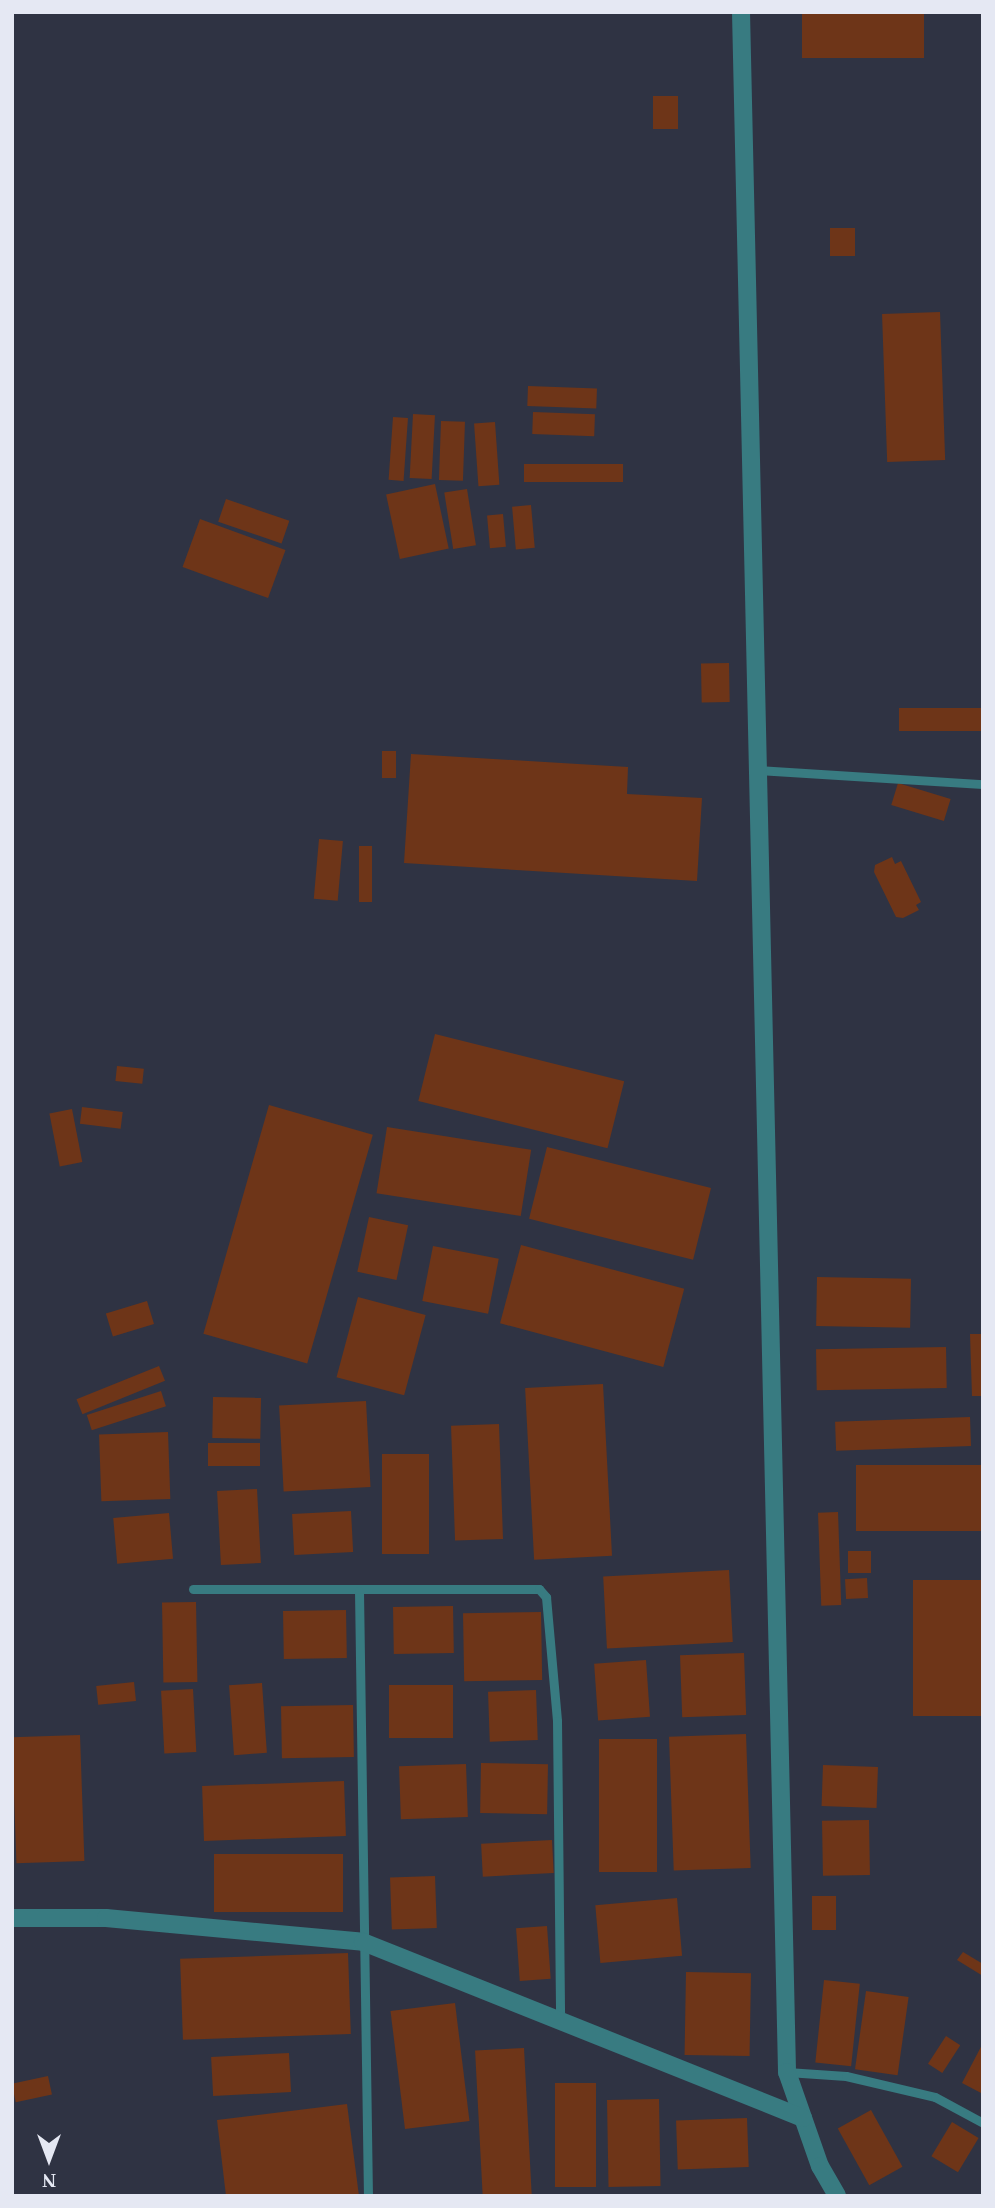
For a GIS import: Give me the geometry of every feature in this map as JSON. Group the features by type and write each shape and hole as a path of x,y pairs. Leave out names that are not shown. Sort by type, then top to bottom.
{"street":[{"path":"741,12 787,2072 820,2165 837,2196"},
{"path":"12,1919 106,1918 363,1942 803,2118"}],"lane":[{"path":"758,770 983,784"},
{"path":"193,1590 359,1591 523,1587 539,1590 545,1597 557,1721 560,2022"},
{"path":"359,1591 368,2196"},
{"path":"787,2072 846,2076 935,2097 983,2123"}],"building":[{"path":"802,12 924,12 924,58 802,58"},
{"path":"653,96 678,96 678,129 653,129"},
{"path":"830,228 855,228 855,256 830,256"},
{"path":"940,312 945,460 887,462 882,314"},
{"path":"528,386 597,388 596,408 527,406"},
{"path":"533,412 595,414 594,436 532,434"},
{"path":"413,414 435,415 432,479 410,478"},
{"path":"393,417 408,418 404,481 389,480"},
{"path":"441,421 465,422 463,481 439,480"},
{"path":"495,422 499,485 478,486 474,423"},
{"path":"524,464 623,464 623,482 524,482"},
{"path":"435,484 449,549 400,559 386,494"},
{"path":"467,489 476,545 453,549 444,493"},
{"path":"226,499 289,521 282,544 218,522"},
{"path":"531,505 535,548 516,549 512,507"},
{"path":"503,514 506,547 490,548 487,515"},
{"path":"200,519 286,550 268,598 183,567"},
{"path":"701,663 729,663 730,702 702,702"},
{"path":"899,708 983,708 983,731 899,731"},
{"path":"382,751 396,751 396,778 382,778"},
{"path":"411,754 628,767 627,794 702,798 697,881 404,863"},
{"path":"898,783 951,799 944,821 891,805"},
{"path":"319,839 343,841 338,901 314,899"},
{"path":"359,846 372,846 372,902 359,902"},
{"path":"892,857 895,864 901,861 921,902 916,905 919,910 903,918 896,917 874,872 875,865"},
{"path":"435,1034 624,1081 608,1148 418,1101"},
{"path":"117,1066 144,1069 142,1084 115,1081"},
{"path":"269,1105 373,1135 307,1364 203,1334"},
{"path":"82,1107 123,1112 121,1129 80,1124"},
{"path":"72,1109 82,1162 60,1166 49,1113"},
{"path":"387,1127 531,1150 521,1216 377,1193"},
{"path":"547,1147 711,1188 693,1260 529,1219"},
{"path":"369,1217 408,1225 396,1280 357,1272"},
{"path":"521,1245 684,1289 663,1367 500,1323"},
{"path":"433,1246 499,1259 488,1314 422,1301"},
{"path":"817,1277 911,1279 910,1328 816,1326"},
{"path":"358,1297 426,1315 404,1395 337,1377"},
{"path":"147,1301 154,1324 113,1337 106,1314"},
{"path":"970,1334 983,1334 983,1396 972,1396"},
{"path":"946,1347 947,1388 817,1390 816,1349"},
{"path":"159,1366 165,1381 82,1414 76,1399"},
{"path":"603,1384 612,1556 534,1560 525,1388"},
{"path":"161,1391 166,1406 92,1430 87,1415"},
{"path":"213,1397 261,1398 260,1439 212,1438"},
{"path":"366,1401 371,1487 284,1491 279,1406"},
{"path":"970,1417 971,1446 836,1451 835,1422"},
{"path":"499,1424 503,1539 455,1541 451,1426"},
{"path":"168,1432 170,1499 101,1501 99,1434"},
{"path":"208,1443 260,1443 260,1466 208,1466"},
{"path":"382,1454 429,1454 429,1554 382,1554"},
{"path":"856,1465 983,1465 983,1531 856,1531"},
{"path":"257,1489 261,1563 221,1565 217,1491"},
{"path":"351,1511 353,1552 294,1555 292,1514"},
{"path":"838,1512 841,1605 821,1606 818,1513"},
{"path":"169,1513 173,1559 117,1564 113,1518"},
{"path":"848,1551 871,1551 871,1573 848,1573"},
{"path":"729,1570 733,1642 607,1648 603,1577"},
{"path":"867,1578 868,1598 846,1599 845,1579"},
{"path":"913,1580 983,1580 983,1716 913,1716"},
{"path":"196,1602 197,1682 163,1683 162,1603"},
{"path":"453,1606 454,1653 394,1654 393,1607"},
{"path":"346,1610 347,1658 284,1659 283,1611"},
{"path":"541,1612 542,1680 464,1681 463,1613"},
{"path":"744,1653 746,1715 682,1717 680,1655"},
{"path":"646,1660 650,1717 598,1720 594,1664"},
{"path":"134,1682 136,1701 98,1705 96,1686"},
{"path":"262,1683 267,1753 234,1755 229,1685"},
{"path":"389,1685 453,1685 453,1738 389,1738"},
{"path":"193,1689 196,1752 164,1754 161,1691"},
{"path":"536,1690 538,1740 490,1742 488,1692"},
{"path":"353,1705 354,1757 282,1758 281,1706"},
{"path":"746,1734 751,1868 674,1871 669,1737"},
{"path":"80,1735 84,1861 16,1863 12,1737"},
{"path":"599,1739 657,1739 657,1872 599,1872"},
{"path":"481,1763 548,1764 547,1814 480,1813"},
{"path":"466,1764 468,1817 401,1819 399,1766"},
{"path":"823,1765 878,1767 877,1808 822,1806"},
{"path":"344,1781 346,1836 204,1841 202,1786"},
{"path":"869,1820 870,1875 823,1876 822,1821"},
{"path":"552,1840 554,1873 483,1877 481,1844"},
{"path":"214,1854 343,1854 343,1912 214,1912"},
{"path":"435,1876 437,1928 392,1930 390,1878"},
{"path":"812,1896 836,1896 836,1930 812,1930"},
{"path":"677,1898 682,1956 600,1963 595,1905"},
{"path":"547,1926 551,1979 520,1981 516,1928"},
{"path":"963,1952 983,1964 983,1976 957,1960"},
{"path":"348,1953 351,2034 183,2040 180,1959"},
{"path":"686,1972 751,1973 750,2056 685,2055"},
{"path":"824,1980 860,1984 851,2066 815,2063"},
{"path":"866,1991 909,1997 898,2075 855,2069"},
{"path":"455,2003 470,2121 405,2129 390,2011"},
{"path":"946,2036 960,2045 942,2073 928,2064"},
{"path":"983,2043 983,2094 962,2083"},
{"path":"524,2048 532,2195 483,2196 475,2051"},
{"path":"289,2053 291,2092 213,2096 211,2057"},
{"path":"48,2076 52,2095 16,2102 12,2084"},
{"path":"555,2083 596,2083 596,2187 555,2187"},
{"path":"659,2099 661,2186 609,2187 607,2100"},
{"path":"347,2104 359,2196 226,2196 217,2120"},
{"path":"871,2110 903,2167 869,2185 838,2128"},
{"path":"747,2118 749,2167 678,2169 676,2120"},
{"path":"952,2122 979,2138 958,2172 931,2156"}]}
